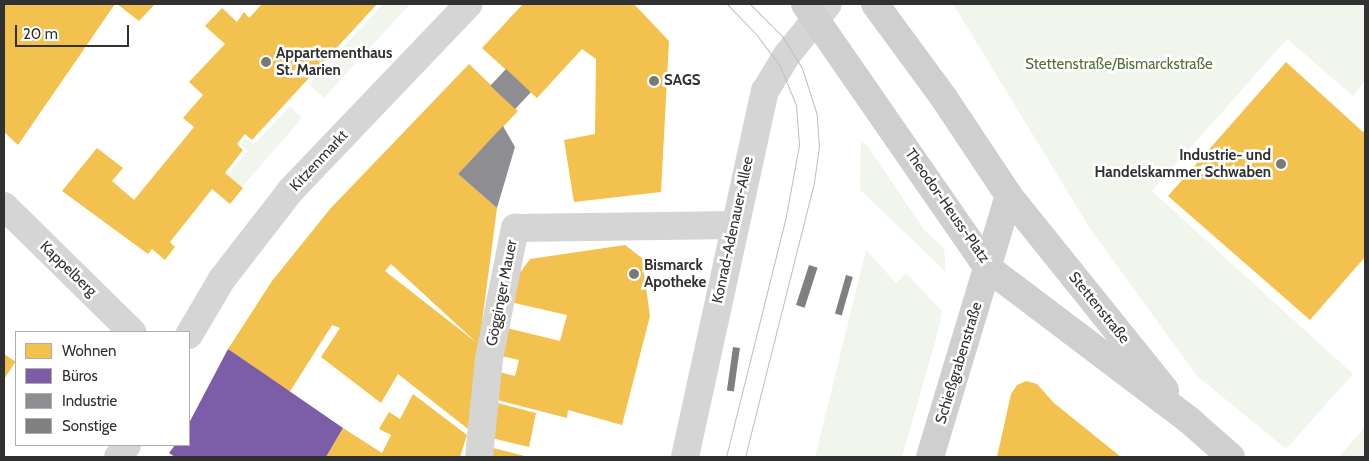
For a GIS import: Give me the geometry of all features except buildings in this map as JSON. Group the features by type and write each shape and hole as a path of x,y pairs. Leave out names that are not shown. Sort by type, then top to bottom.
{"main road":[{"path":"875,4 1009,196"},
{"name":"Theodor-Heuss-Platz","path":"816,8 988,268"},
{"name":"Theodor-Heuss-Platz","path":"988,268 1009,196"},
{"name":"Stettenstraße","path":"1009,196 1189,420"},
{"name":"Stettenstraße","path":"988,268 1189,420 1231,457"},
{"name":"Schießgrabenstraße","path":"930,457 988,268"}],"street":[{"name":"Kitzenmarkt","path":"190,333 222,278 291,190 469,4"},
{"name":"Konrad-Adenauer-Allee","path":"685,457 734,225 765,91 816,8"},
{"name":"Kappelberg","path":"4,206 131,331"},
{"name":"Gögginger Mauer","path":"479,457 489,359 515,228 734,225"},
{"path":"118,457 126,446"}],"green space":[{"path":"383,4 410,4 324,98 309,84"},
{"name":"Stettenstraße/Bismarckstraße","path":"953,4 1365,4 1365,81 1353,96 1287,39 1152,191 1353,374 1286,449 1197,376 1091,230"},
{"path":"290,106 302,118 242,187 227,175 248,151 240,144 246,138 253,145"},
{"path":"861,140 867,145 925,231 944,248 946,272 860,190"},
{"path":"866,250 896,283 906,273 942,311 936,339 902,457 815,457"},
{"path":"1365,427 1365,457 1339,457"}],"tram line":[{"path":"726,457 786,216 799,145 796,105 780,66 756,34 727,4"},
{"path":"745,457 814,182 819,147 817,115 802,68 782,36 750,4"}],"place":[{"name":"Appartementhaus St. Marien","path":"266,62"},
{"name":"SAGS","path":"654,81"},
{"name":"Industrie- und Handelskammer Schwaben","path":"1281,164"},
{"name":"Bismarck Apotheke","path":"634,274"}]}
